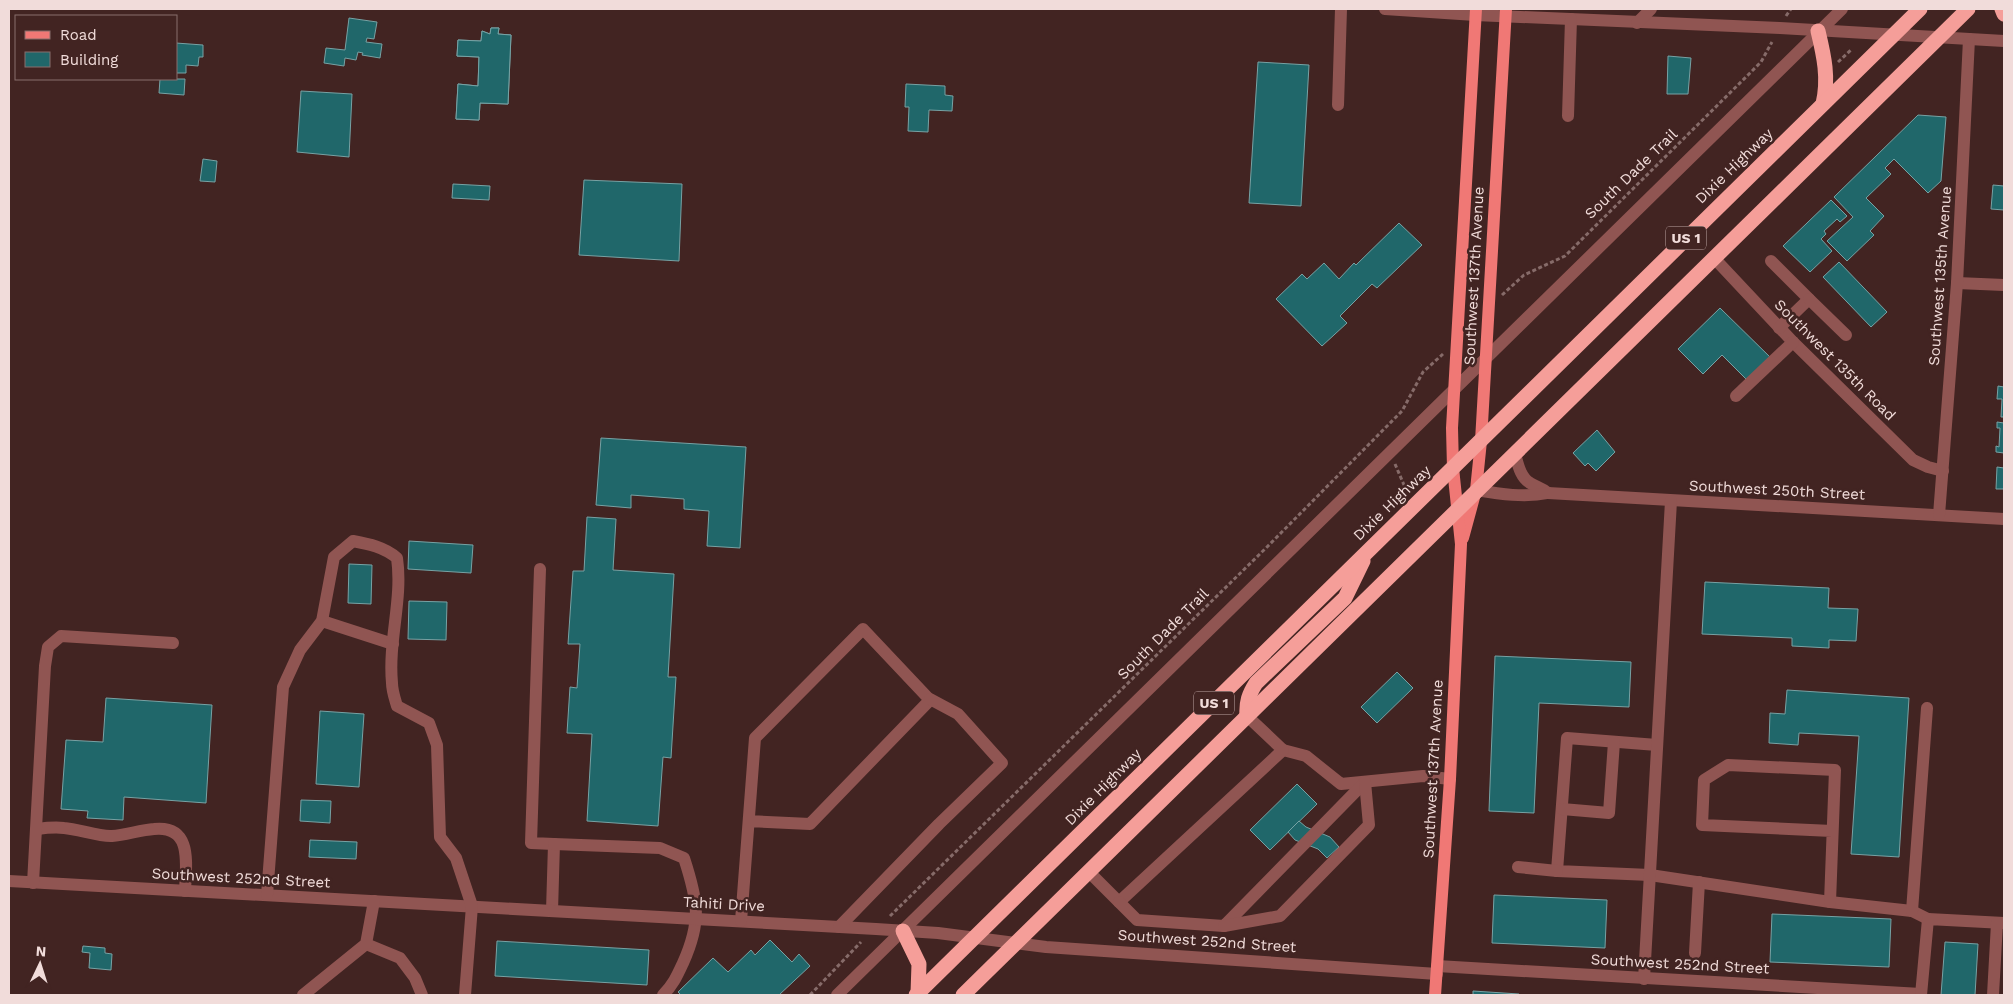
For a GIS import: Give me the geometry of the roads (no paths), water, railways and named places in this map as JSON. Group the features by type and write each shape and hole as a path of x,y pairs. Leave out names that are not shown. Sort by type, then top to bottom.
{"highway":[{"name":"US 1","path":"1893,35 1920,9"},
{"name":"US 1","path":"963,995 1968,9"},
{"path":"2002,9 2004,14"},
{"path":"1818,31 1825,62 1827,86 1823,104"},
{"name":"Dixie Highway","path":"917,994 1893,35"},
{"path":"1247,716 1246,707 1249,694 1256,683 1345,598 1370,549"},
{"path":"903,932 919,964 917,994"}],"main road":[{"name":"Southwest 137th Avenue","path":"1435,995 1450,779 1461,544 1456,511 1452,434 1475,12"},
{"name":"Southwest 137th Avenue","path":"1461,544 1476,490 1481,441 1506,13"}],"street":[{"path":"1338,105 1341,9"},
{"path":"1385,9 1506,13 1636,23 2004,41"},
{"path":"1636,23 1651,9"},
{"path":"837,995 1842,9"},
{"path":"1568,116 1571,19"},
{"name":"Southwest 135th Avenue","path":"1940,515 1957,283 1969,39"},
{"name":"Southwest 135th Road","path":"1714,258 1779,328 1913,460 1943,471"},
{"path":"1771,261 1846,335"},
{"path":"1957,283 2004,285"},
{"path":"1779,328 1809,299"},
{"path":"1736,396 1793,342"},
{"name":"Southwest 250th Street","path":"1515,454 1524,478 1548,493"},
{"name":"Southwest 250th Street","path":"1476,490 1497,494 1534,496 1548,493 2004,519"},
{"path":"1644,979 1671,501"},
{"path":"267,895 283,687 300,650 322,621 334,558 353,541 372,545 388,551 397,558 400,577 393,644 392,683 397,706 429,723 437,745 440,837 456,858 472,906 466,995"},
{"path":"540,569 531,843 660,848 684,858 694,890 697,919 692,942 673,986 663,995"},
{"path":"322,621 393,644"},
{"path":"741,921 754,738 863,629 930,699 958,714 1002,764 839,927"},
{"path":"33,883 45,666 48,647 61,636 174,643"},
{"path":"749,821 810,824 930,699"},
{"path":"1912,911 1927,708"},
{"path":"1247,716 1283,750 1306,756 1340,784 1424,776 1450,779"},
{"path":"1557,871 1567,738 1657,745"},
{"path":"1562,809 1609,813 1614,742"},
{"path":"1119,902 1283,750"},
{"path":"1830,902 1835,770 1728,765 1704,780 1702,825 1832,831"},
{"path":"1089,872 1137,920 1224,926 1280,916 1369,825 1365,782"},
{"path":"1224,926 1365,782"},
{"path":"37,828 62,827 110,837 153,829 166,829 174,832 182,838 186,855 186,891"},
{"path":"552,911 554,844"},
{"path":"1518,867 1650,876 1830,902 1912,911 1928,919 2001,923 1993,995"},
{"name":"Southwest 252nd Street","path":"9,881 472,906"},
{"path":"1695,952 1698,882"},
{"path":"302,995 366,944 374,901"},
{"name":"Tahiti Drive","path":"472,906 839,927 975,938"},
{"path":"1921,995 1928,919"},
{"name":"Southwest 252nd Street","path":"975,938 1016,943 1437,970 1644,979 1745,990 1921,995"},
{"path":"366,944 400,958 415,978 422,995"}]}
